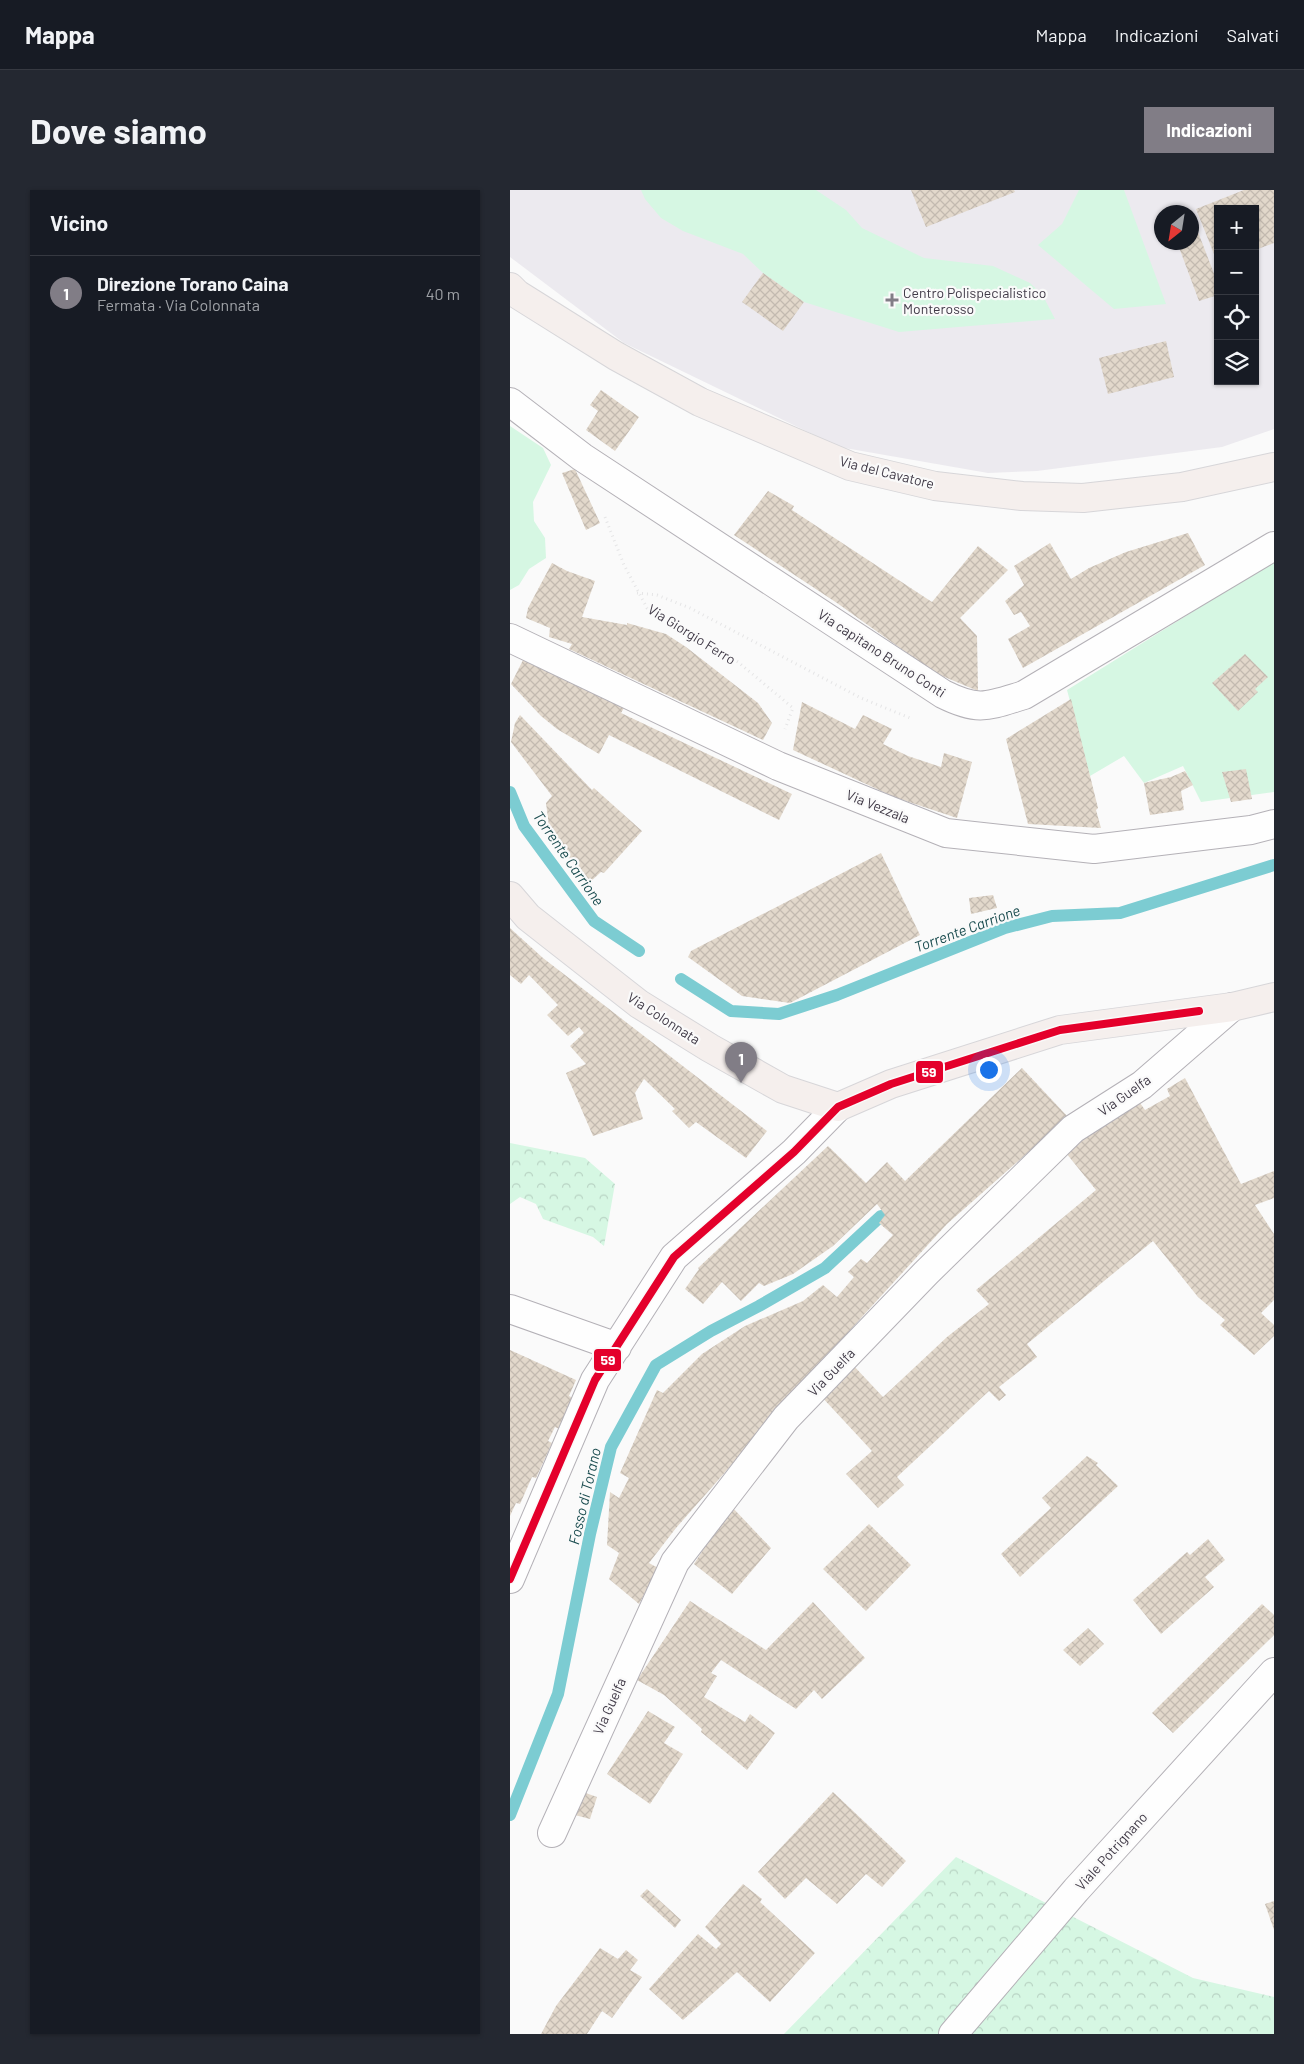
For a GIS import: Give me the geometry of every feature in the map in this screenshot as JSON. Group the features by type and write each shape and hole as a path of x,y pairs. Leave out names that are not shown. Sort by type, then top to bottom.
{"main road":[{"name":"Via del Cavatore","path":"510,288 616,356 700,402 850,466 935,486 1022,496 1083,498 1182,487 1274,467"},
{"name":"Via Colonnata","path":"510,896 528,917 639,1004 710,1048 783,1089 838,1107"},
{"path":"838,1107 891,1084 1060,1030 1232,1007 1274,997"}],"street":[{"name":"Via capitano Bruno Conti","path":"510,402 582,457 943,694 964,705 991,706 1024,695 1274,546"},
{"name":"Via Vezzala","path":"510,638 535,648 778,766 946,833 1094,850 1251,830 1274,824"},
{"name":"Via Guelfa","path":"552,1833 674,1562 786,1418 926,1274 1074,1129 1142,1085 1232,1007"},
{"path":"510,1579 595,1380 674,1257 794,1152 838,1107"},
{"path":"510,1310 617,1347"},
{"name":"Viale Potrignano","path":"952,2034 1076,1890 1274,1672"}],"path":[{"name":"Via Giorgio Ferro","path":"603,511 637,593 647,608 738,662 793,708 785,727 778,766"},
{"path":"637,593 657,595 690,608 808,668 861,698 917,720"}],"shaded area":[{"name":"Centro Polispecialistico Monterosso","path":"510,190 1274,190 1274,429 1222,447 1037,471 988,473 839,447 624,343 510,257"}],"green space":[{"path":"641,190 816,190 846,210 862,228 924,258 993,266 1030,283 1042,294 1055,319 899,332 804,302 763,273 743,254 683,231 661,218 645,199"},
{"path":"1079,190 1124,190 1166,304 1114,309 1038,245 1062,224"},
{"path":"510,426 543,448 551,465 533,502 534,521 545,538 546,558 529,569 519,585 510,590"},
{"path":"1274,561 1274,792 1201,802 1183,766 1144,783 1124,756 1090,776 1067,690"},
{"path":"510,1143 585,1158 615,1184 604,1246 593,1237 543,1219 536,1204 520,1197 510,1204"},
{"path":"956,1857 1193,1978 1274,1997 1274,2034 784,2034"}],"building":[{"path":"911,190 1014,190 1015,192 926,227"},
{"path":"1244,190 1274,190 1274,243 1259,249 1259,205 1214,205 1214,254 1199,216 1199,208"},
{"path":"1199,235 1214,274 1214,296 1199,301 1180,250 1199,250"},
{"path":"763,273 804,302 783,331 742,302"},
{"path":"1166,341 1174,377 1108,394 1099,358"},
{"path":"601,390 639,417 615,451 586,430 598,411 590,405"},
{"path":"575,469 600,523 586,530 562,473"},
{"path":"768,491 794,506 792,510 932,602 978,546 1008,570 960,618 977,636 978,691 935,673 837,603 734,535"},
{"path":"1188,533 1205,565 1023,668 1008,639 1030,626 1021,612 1014,615 1005,601 1024,585 1014,566 1050,543 1071,579 1089,568 1126,552"},
{"path":"552,563 567,571 595,581 582,617 627,625 627,623 666,634 686,647 758,703 772,723 763,740 569,649 572,644 549,637 550,628 526,618 528,608"},
{"path":"1245,654 1268,677 1255,689 1258,692 1238,711 1212,683"},
{"path":"525,656 624,708 621,713 792,794 779,820 609,735 599,754 557,729 541,716 511,684"},
{"path":"1071,699 1098,808 1096,810 1101,828 1028,824 1006,739"},
{"path":"802,702 855,729 863,715 892,729 883,744 908,756 941,767 944,753 972,762 957,818 894,797 793,750"},
{"path":"520,715 592,790 594,788 642,831 604,873 601,872 589,883 550,834 546,803 552,796 511,742 515,723"},
{"path":"1246,769 1252,799 1231,802 1222,772"},
{"path":"1185,771 1193,785 1181,791 1184,810 1150,815 1144,783 1171,777"},
{"path":"881,853 920,935 790,1003 742,996 688,957 691,951"},
{"path":"993,895 997,908 971,914 969,898"},
{"path":"510,928 543,958 767,1131 746,1158 696,1122 689,1128 672,1111 675,1109 644,1079 635,1093 643,1119 593,1136 566,1073 586,1064 570,1046 584,1033 579,1027 568,1036 547,1015 558,1005 529,975 521,984 510,975"},
{"path":"1022,1068 1068,1117 947,1224 861,1318 676,1528 649,1563 658,1568 639,1604 609,1579 619,1553 607,1545 610,1492 619,1498 629,1478 620,1473 657,1390 663,1393 702,1354 745,1326 803,1301 823,1285 837,1297 854,1277 848,1272 861,1259 867,1263 893,1235 879,1223 885,1215 877,1204 833,1246 793,1274 764,1286 759,1283 741,1301 722,1282 703,1304 685,1289 698,1268 828,1146 866,1183 887,1162 905,1181"},
{"path":"1185,1078 1241,1184 1274,1171 1274,1198 1255,1205 1274,1234 1274,1300 1261,1313 1274,1325 1274,1336 1254,1355 1220,1325 1225,1320 1198,1297 1153,1241 1027,1344 1037,1357 999,1387 1006,1395 999,1401 989,1391 897,1477 904,1485 878,1508 846,1474 872,1451 819,1394 852,1364 883,1397 947,1337 989,1304 976,1290 1096,1190 1066,1153 1095,1130 1140,1103 1145,1110 1170,1096 1167,1089"},
{"path":"510,1350 576,1380 569,1396 573,1398 559,1429 555,1427 548,1441 552,1443 536,1478 532,1477 520,1504 516,1503 510,1516"},
{"path":"1087,1456 1098,1463 1096,1465 1118,1486 1020,1577 1001,1554 1051,1508 1042,1498"},
{"path":"731,1506 771,1548 732,1594 694,1564"},
{"path":"869,1524 911,1565 866,1611 823,1569"},
{"path":"1208,1539 1225,1560 1205,1577 1214,1587 1161,1634 1133,1600 1187,1552 1190,1555"},
{"path":"690,1601 766,1650 813,1602 865,1658 822,1699 814,1690 796,1709 721,1660 711,1673 717,1676 704,1697 745,1722 750,1714 775,1733 747,1770 701,1732 702,1729 664,1695 637,1680"},
{"path":"1262,1604 1274,1615 1274,1635 1173,1733 1152,1713"},
{"path":"1088,1628 1104,1644 1080,1666 1063,1650"},
{"path":"648,1711 675,1727 664,1743 683,1754 650,1804 607,1774"},
{"path":"580,1791 597,1797 590,1819 571,1814"},
{"path":"833,1792 906,1861 882,1887 866,1874 837,1904 806,1878 785,1899 758,1872"},
{"path":"743,1884 762,1899 760,1902 815,1953 770,2002 737,1972 683,2020 649,1989 698,1934 716,1949 721,1944 705,1927"},
{"path":"647,1889 681,1920 675,1928 640,1896"},
{"path":"1274,1901 1274,1930 1265,1904"},
{"path":"600,1948 618,1959 626,1950 638,1960 630,1970 642,1977 612,2018 602,2011 587,2034 541,2034 556,2006"}],"waterway":[{"name":"Torrente Carrione","path":"510,792 524,826 594,921 639,951"},
{"name":"Torrente Carrione","path":"681,979 731,1011 779,1014 837,995 1005,928 1052,916 1120,913 1274,865"},
{"name":"Fosso di Torano","path":"510,1815 558,1694 590,1534 611,1447 656,1365 711,1331 825,1268 881,1216"}],"transit line":[{"name":"59","path":"510,1579 595,1380 674,1257 794,1152 838,1107 891,1084 1060,1030 1199,1011"}],"place":[{"name":"Centro Polispecialistico Monterosso","path":"892,300"},
{"name":"Direzione Torano Caina","path":"741,1083"}]}
